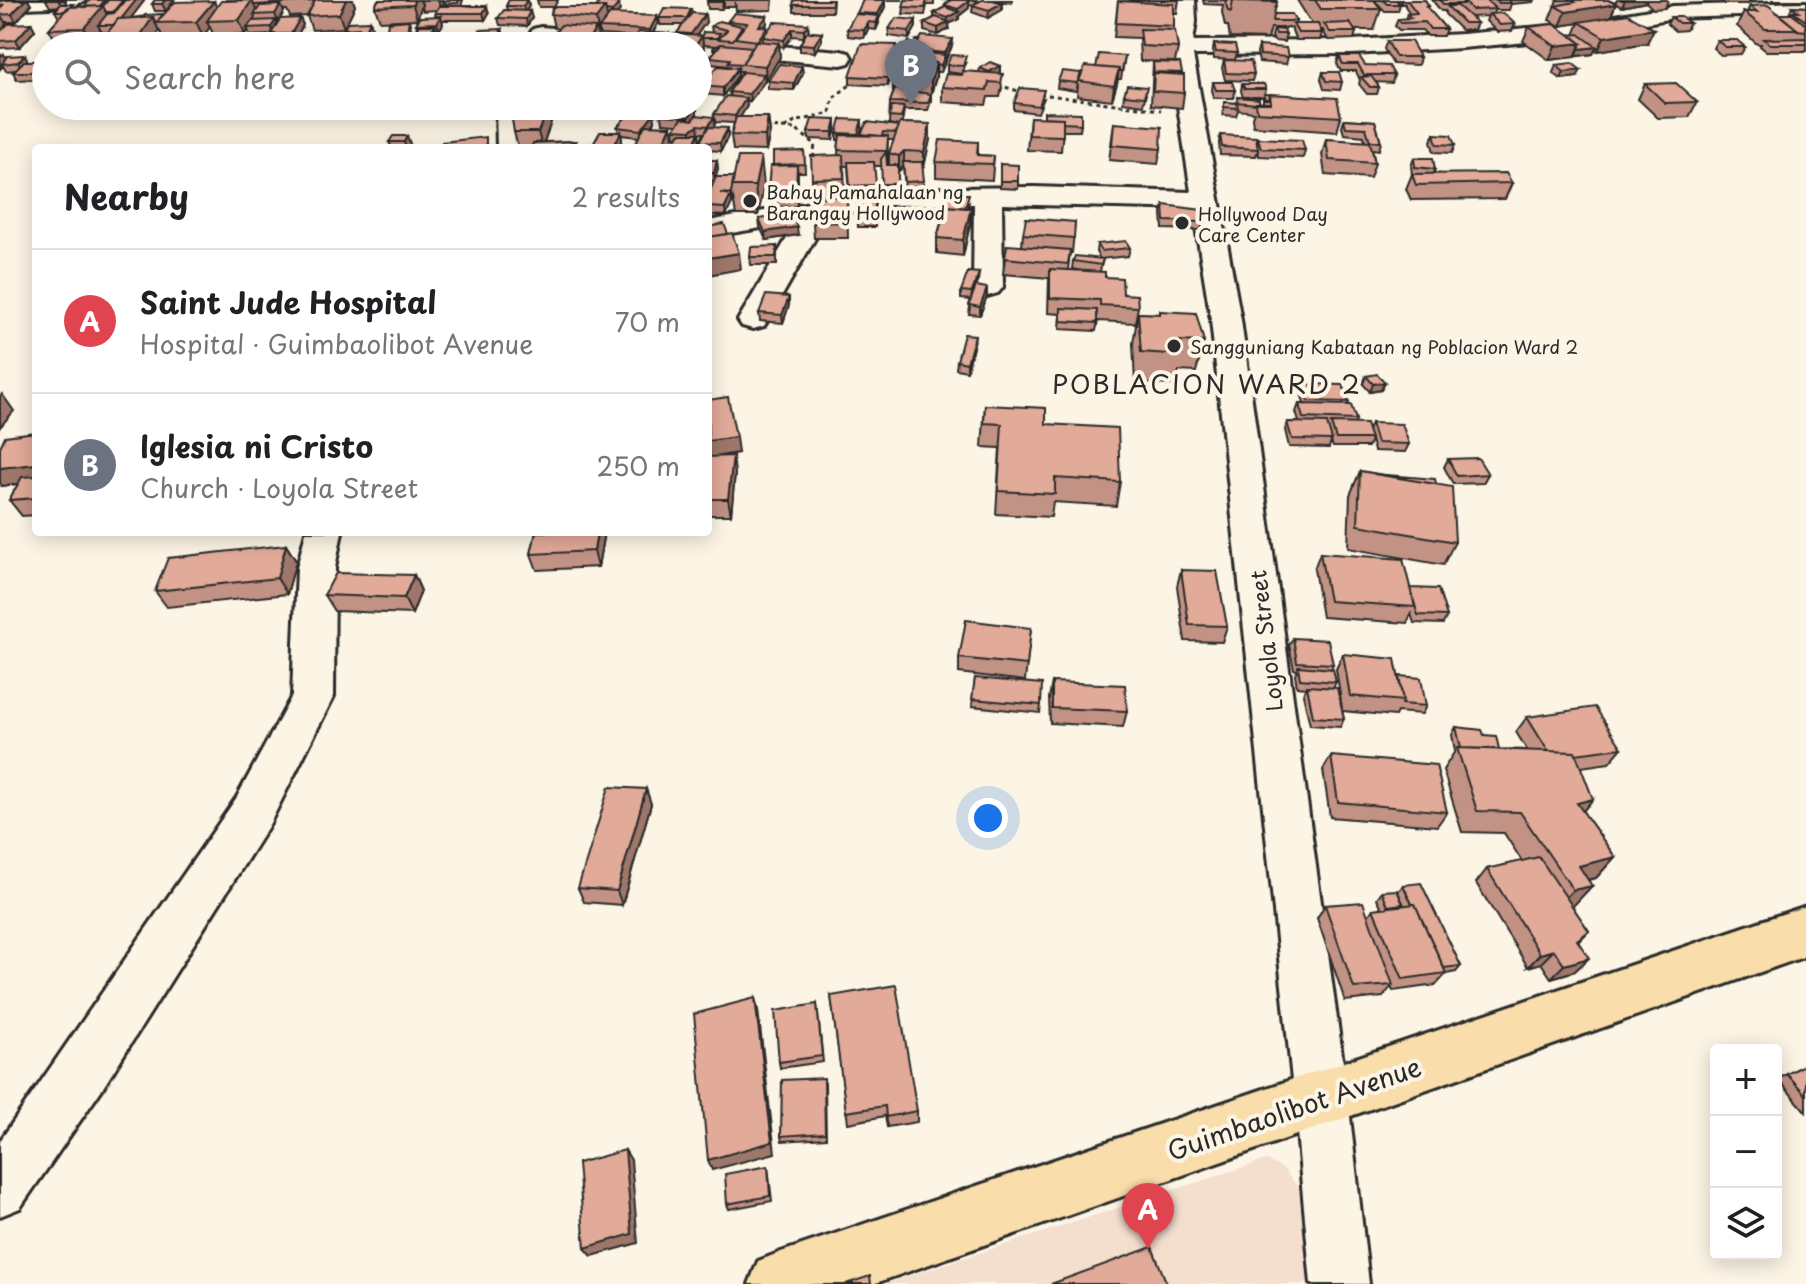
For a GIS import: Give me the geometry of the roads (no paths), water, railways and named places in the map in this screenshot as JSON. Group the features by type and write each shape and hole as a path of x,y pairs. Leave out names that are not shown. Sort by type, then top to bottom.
{"main road":[{"name":"Guimbaolibot Avenue","path":"781,1284 1806,931"}],"street":[{"path":"0,3 74,0"},
{"name":"Loyola Street","path":"1184,0 1185,22 1180,48 1226,320 1321,1099 1340,1284"},
{"path":"1180,48 1352,47 1431,43 1561,32 1673,12 1806,8"},
{"path":"542,32 554,11"},
{"path":"712,48 841,58"},
{"path":"509,120 510,144"},
{"path":"988,196 988,287"},
{"path":"712,228 889,197 1205,201"},
{"path":"753,320 806,230 805,213"},
{"path":"0,1188 85,1067 253,811 313,696 316,568 322,536"}],"place":[{"name":"Iglesia ni Cristo","path":"911,105"},
{"name":"Bahay Pamahalaan ng Barangay Hollywood","path":"750,201"},
{"name":"Hollywood Day Care Center","path":"1182,223"},
{"name":"Sangguniang Kabataan ng Poblacion Ward 2","path":"1174,346"},
{"name":"Saint Jude Hospital","path":"1148,1249"}],"district":[{"name":"POBLACION WARD 2","path":"1207,383"}]}
